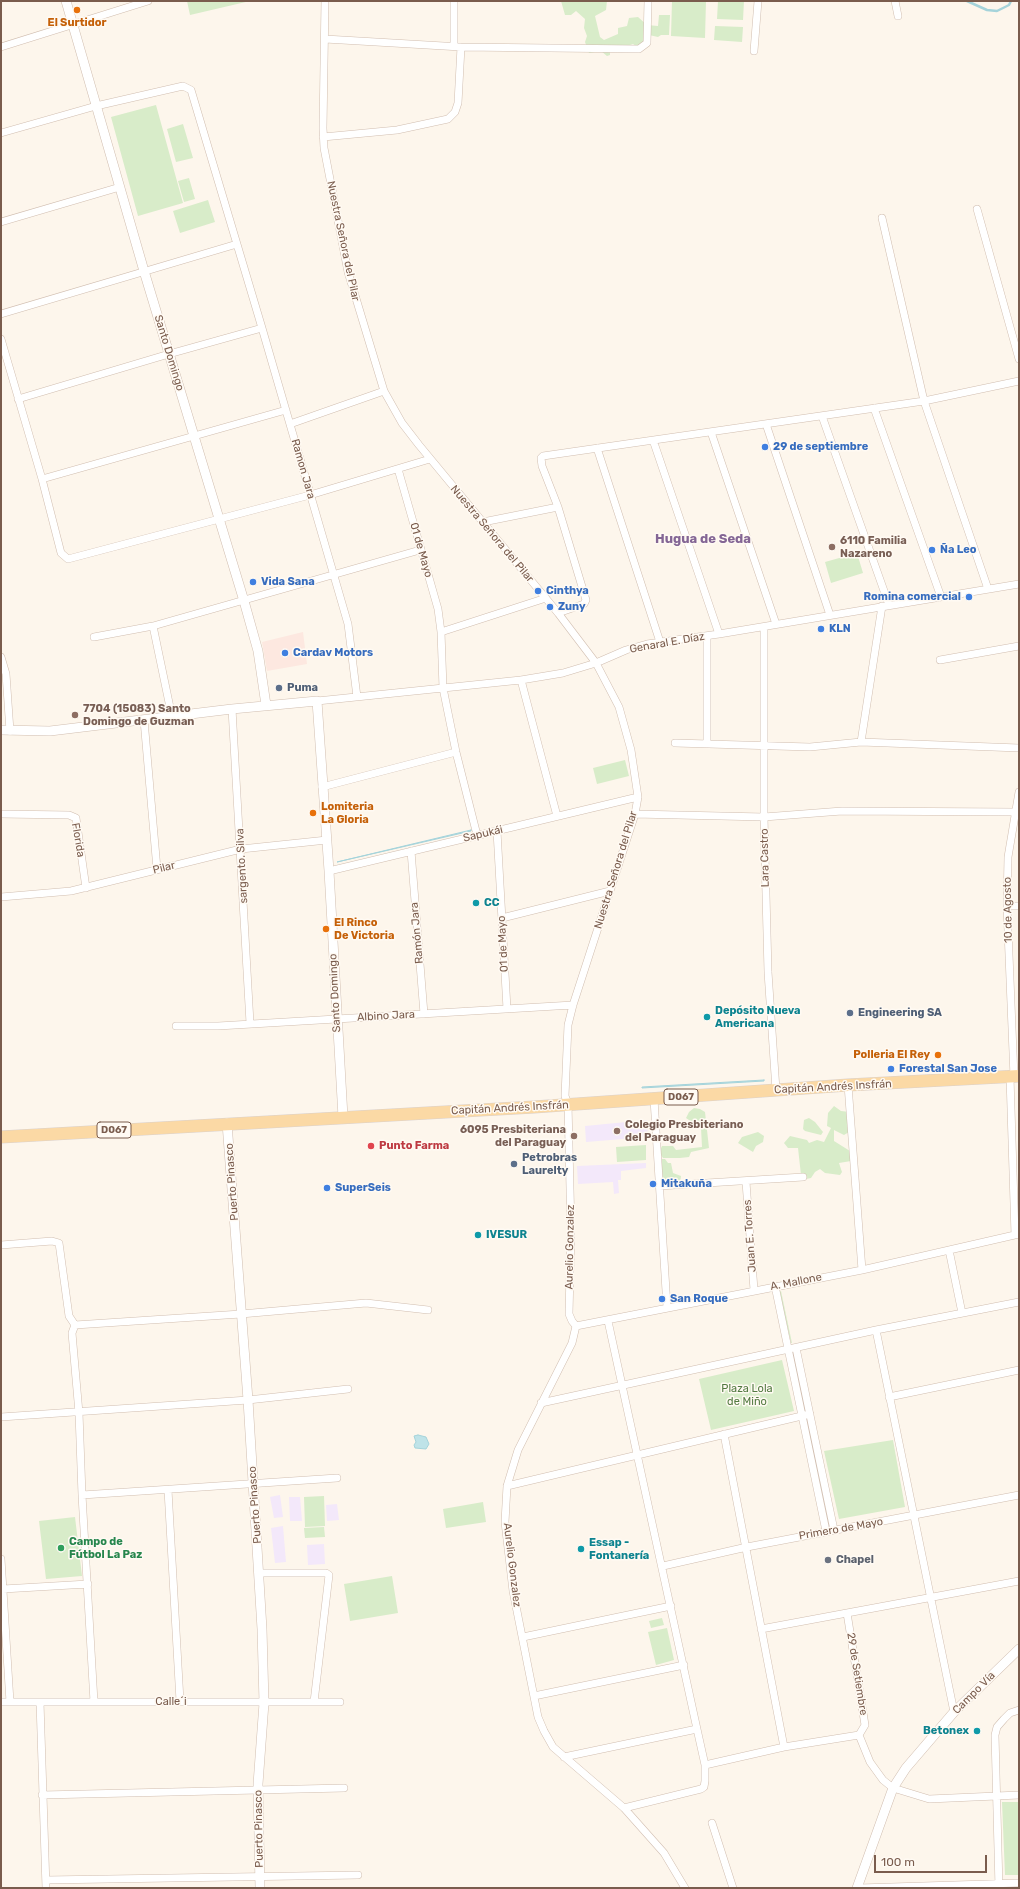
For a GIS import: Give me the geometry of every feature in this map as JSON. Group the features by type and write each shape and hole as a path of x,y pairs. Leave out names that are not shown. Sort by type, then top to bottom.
{"main road":[{"name":"Capitán Andrés Insfrán","path":"1,1137 654,1099 848,1085 1014,1077"}],"street":[{"name":"Santo Domingo","path":"66,1 144,271 244,601 258,651 266,705"},
{"path":"1,47 148,1"},
{"name":"Nuestra Señora del Pilar","path":"325,1 323,137 348,272 384,391 402,423 430,459 546,598 596,663 614,697 626,729 635,771 638,797 634,814 573,1006 568,1033 565,1096 568,1104"},
{"path":"323,137 397,130 448,119 455,112 458,103 454,1"},
{"path":"325,39 457,47 639,49 647,43 648,1"},
{"path":"754,51 758,1"},
{"path":"895,1 898,16"},
{"name":"Ramon Jara","path":"96,106 183,86 188,88 191,92 238,244 348,624 357,697"},
{"path":"1,133 96,106"},
{"path":"1,222 120,187"},
{"path":"977,209 1019,359"},
{"path":"882,218 924,401 988,589"},
{"path":"1,314 238,244"},
{"path":"18,399 262,328"},
{"path":"1,340 42,479 61,553 68,560 310,495 430,459"},
{"path":"558,613 584,604 586,600 558,507 542,466 541,458 546,455 924,401 1019,381"},
{"path":"290,424 384,391"},
{"path":"874,408 941,597"},
{"path":"42,479 286,410"},
{"path":"822,416 885,606 861,742"},
{"path":"766,424 830,615"},
{"path":"711,432 776,624"},
{"path":"653,440 719,634"},
{"path":"597,448 660,642"},
{"name":"01 de Mayo","path":"398,469 438,609 441,632 443,688"},
{"path":"483,522 558,507"},
{"path":"94,637 153,626 420,550"},
{"name":"Genaral E. Díaz","path":"317,701 522,680 563,673 596,663 626,650 660,642 764,627 1019,584"},
{"path":"441,632 546,598"},
{"path":"153,626 172,716"},
{"name":"Lara Castro","path":"764,627 764,817 768,972 776,1090"},
{"path":"707,636 707,743"},
{"path":"940,660 1019,646"},
{"path":"1,657 6,674 6,731 50,731 266,705 317,701"},
{"path":"522,680 558,816"},
{"path":"443,688 456,752 477,835"},
{"name":"Santo Domingo","path":"317,701 329,871 336,1018 343,1117"},
{"name":"sargento. Silva","path":"232,709 250,1023"},
{"path":"144,720 157,869"},
{"path":"676,743 810,746 861,742 1019,748"},
{"path":"322,787 456,752"},
{"name":"10 de Agosto","path":"1017,1235 1014,1077 1007,906 1008,857 1019,792"},
{"name":"Sapukái","path":"329,871 638,797"},
{"path":"634,814 764,817 842,811 1015,812"},
{"name":"Florida","path":"1,814 69,815 76,818 86,888"},
{"name":"01 de Mayo","path":"497,831 507,1009"},
{"name":"Pilar","path":"1,897 71,891 241,849 327,840"},
{"name":"Ramón Jara","path":"411,851 424,1014"},
{"path":"502,918 610,891"},
{"path":"1007,906 1019,906"},
{"name":"Albino Jara","path":"176,1026 573,1006"},
{"path":"848,1085 862,1270"},
{"path":"654,1099 667,1307"},
{"name":"Aurelio Gonzalez","path":"568,1104 571,1231 569,1314 572,1322 576,1326 572,1343 518,1450 507,1486 505,1522 513,1591 538,1717 552,1747 624,1808 664,1853 685,1888"},
{"name":"Puerto Pinasco","path":"227,1123 260,1573 264,1703 258,1790 260,1888"},
{"path":"659,1186 746,1182 803,1177"},
{"name":"Juan E. Torres","path":"746,1182 754,1290"},
{"name":"A. Mallone","path":"576,1326 608,1321 667,1307 862,1270 1017,1235"},
{"path":"1,1245 52,1241 59,1243 69,1316 75,1325"},
{"path":"949,1250 962,1313"},
{"path":"775,1286 826,1531"},
{"path":"541,1403 876,1330 1019,1302"},
{"path":"75,1325 241,1314 366,1303 428,1310"},
{"path":"608,1321 684,1665 704,1765 705,1784 702,1788 624,1808"},
{"path":"75,1325 72,1333 79,1413 82,1495 94,1702"},
{"path":"876,1330 954,1712"},
{"path":"796,1348 834,1530"},
{"path":"889,1397 1019,1370"},
{"path":"1,1417 79,1413 248,1400 348,1389"},
{"path":"507,1486 810,1414"},
{"path":"724,1434 747,1546 761,1629 784,1746"},
{"path":"82,1495 337,1478"},
{"path":"168,1490 180,1701"},
{"name":"Primero de Mayo","path":"663,1566 747,1546 1019,1495"},
{"path":"1,1559 10,1702"},
{"path":"260,1573 326,1573 329,1575 314,1702"},
{"path":"761,1629 1019,1581"},
{"path":"3,1589 88,1584"},
{"path":"523,1637 671,1606"},
{"name":"29 de Setiembre","path":"847,1613 865,1725 859,1735"},
{"name":"Campo Vía","path":"858,1888 893,1788 906,1768 954,1712 1019,1648"},
{"path":"534,1696 684,1665"},
{"name":"Calle´i","path":"1,1702 340,1702"},
{"path":"40,1702 46,1888"},
{"path":"999,1886 995,1735 998,1727 1004,1719 1010,1713 1019,1710"},
{"path":"564,1757 697,1729"},
{"path":"704,1765 784,1746 859,1735 875,1770 883,1780 893,1788 929,1798 1019,1795"},
{"path":"42,1795 344,1788"},
{"path":"712,1823 733,1888"},
{"path":"46,1880 358,1875"},
{"path":"858,1888 999,1886 1019,1883"}],"shaded area":[{"name":"Cardav Motors","path":"303,632 307,664 267,671 262,642"},
{"name":"Colegio Presbiteriano del Paraguay","path":"647,1120 648,1137 586,1142 585,1126"},
{"name":"Colegio Presbiteriano del Paraguay","path":"646,1163 646,1168 621,1171 621,1180 618,1180 619,1193 614,1194 613,1182 578,1184 577,1166"},
{"path":"280,1495 283,1517 274,1518 270,1497"},
{"path":"289,1497 300,1497 302,1521 290,1521"},
{"path":"337,1504 339,1520 327,1521 326,1505"},
{"path":"283,1526 286,1562 275,1563 271,1528"},
{"path":"324,1544 325,1564 308,1565 307,1545"}],"green space":[{"path":"187,1 250,1 190,15"},
{"path":"561,1 607,1 606,10 595,16 600,37 604,40 618,34 618,28 627,26 629,18 638,17 647,25 658,26 659,15 670,15 669,35 661,35 658,37 649,35 645,43 637,47 633,44 628,47 610,49 610,55 607,56 601,51 589,53 585,42 587,36 584,28 585,19 576,11 571,15 565,15"},
{"path":"672,1 706,1 705,38 671,36"},
{"path":"718,1 744,1 743,20 717,19"},
{"path":"715,26 743,27 742,42 714,40"},
{"path":"156,105 183,203 138,216 111,117"},
{"path":"183,124 193,158 176,162 167,129"},
{"path":"189,178 195,199 184,202 178,181"},
{"path":"208,200 215,222 180,233 173,211"},
{"path":"857,553 863,573 831,583 825,562"},
{"path":"625,760 629,776 597,784 593,768"},
{"path":"834,1106 841,1111 850,1112 851,1114 847,1123 849,1132 844,1135 834,1130 834,1141 850,1151 851,1161 839,1163 842,1172 840,1175 825,1173 820,1169 815,1172 811,1178 806,1179 801,1175 798,1148 788,1148 784,1143 790,1136 807,1140 809,1143 817,1140 824,1142 831,1128 827,1126 828,1113"},
{"path":"694,1108 705,1112 709,1148 691,1152 689,1157 663,1158 659,1152 662,1146 673,1146 676,1150 702,1147 701,1128 686,1118 689,1112"},
{"path":"809,1118 815,1122 823,1132 821,1135 805,1131 803,1129 804,1120"},
{"path":"758,1132 764,1136 763,1142 756,1146 753,1152 738,1143 742,1137"},
{"path":"646,1145 646,1160 617,1162 616,1147"},
{"path":"662,1159 665,1159 668,1163 671,1163 673,1173 681,1176 680,1183 664,1182 659,1170"},
{"path":"781,1291 792,1343 779,1292"},
{"name":"Plaza Lola de Miño","path":"782,1360 794,1411 711,1430 699,1379"},
{"path":"807,1423 808,1423 824,1504"},
{"path":"893,1440 905,1507 839,1519 824,1451"},
{"path":"324,1496 325,1526 305,1527 304,1497"},
{"path":"483,1502 486,1522 446,1528 443,1509"},
{"name":"Campo de Fútbol La Paz","path":"75,1517 82,1576 46,1579 39,1521"},
{"path":"324,1527 325,1537 305,1538 304,1528"},
{"path":"392,1576 398,1613 350,1621 344,1584"},
{"path":"662,1618 664,1625 651,1628 649,1621"},
{"path":"667,1628 674,1660 656,1665 648,1632"},
{"path":"1002,1802 1019,1802 1019,1875 1005,1875"}],"water":[{"path":"471,830 471,831 337,862"},
{"path":"764,1081 642,1088 642,1087"},
{"path":"418,1435 426,1437 429,1444 426,1449 415,1448 414,1445 416,1442 414,1436"}],"waterway":[{"path":"967,1 987,10 997,11 1009,5 1011,1"}],"place":[{"name":"El Surtidor","path":"77,10"},
{"name":"29 de septiembre","path":"765,447"},
{"name":"6110 Familia Nazareno","path":"832,547"},
{"name":"Ña Leo","path":"932,550"},
{"name":"Vida Sana","path":"253,582"},
{"name":"Cinthya","path":"538,591"},
{"name":"Romina comercial","path":"969,597"},
{"name":"Zuny","path":"550,607"},
{"name":"KLN","path":"821,629"},
{"name":"Cardav Motors","path":"285,653"},
{"name":"Puma","path":"279,688"},
{"name":"7704 (15083) Santo Domingo de Guzman","path":"75,715"},
{"name":"Lomiteria La Gloria","path":"313,813"},
{"name":"CC","path":"476,903"},
{"name":"El Rinco De Victoria","path":"326,929"},
{"name":"Engineering SA","path":"850,1013"},
{"name":"Depósito Nueva Americana","path":"707,1017"},
{"name":"Polleria El Rey","path":"938,1055"},
{"name":"Forestal San Jose","path":"891,1069"},
{"name":"Colegio Presbiteriano del Paraguay","path":"617,1131"},
{"name":"6095 Presbiteriana del Paraguay","path":"574,1136"},
{"name":"Punto Farma","path":"371,1146"},
{"name":"Petrobras Laurelty","path":"514,1164"},
{"name":"Mitakuña","path":"653,1184"},
{"name":"SuperSeis","path":"327,1188"},
{"name":"IVESUR","path":"478,1235"},
{"name":"San Roque","path":"662,1299"},
{"name":"Campo de Fútbol La Paz","path":"61,1548"},
{"name":"Essap - Fontanería","path":"581,1549"},
{"name":"Chapel","path":"828,1560"},
{"name":"Betonex","path":"977,1731"}],"district":[{"name":"Hugua de Seda","path":"703,539"}]}
